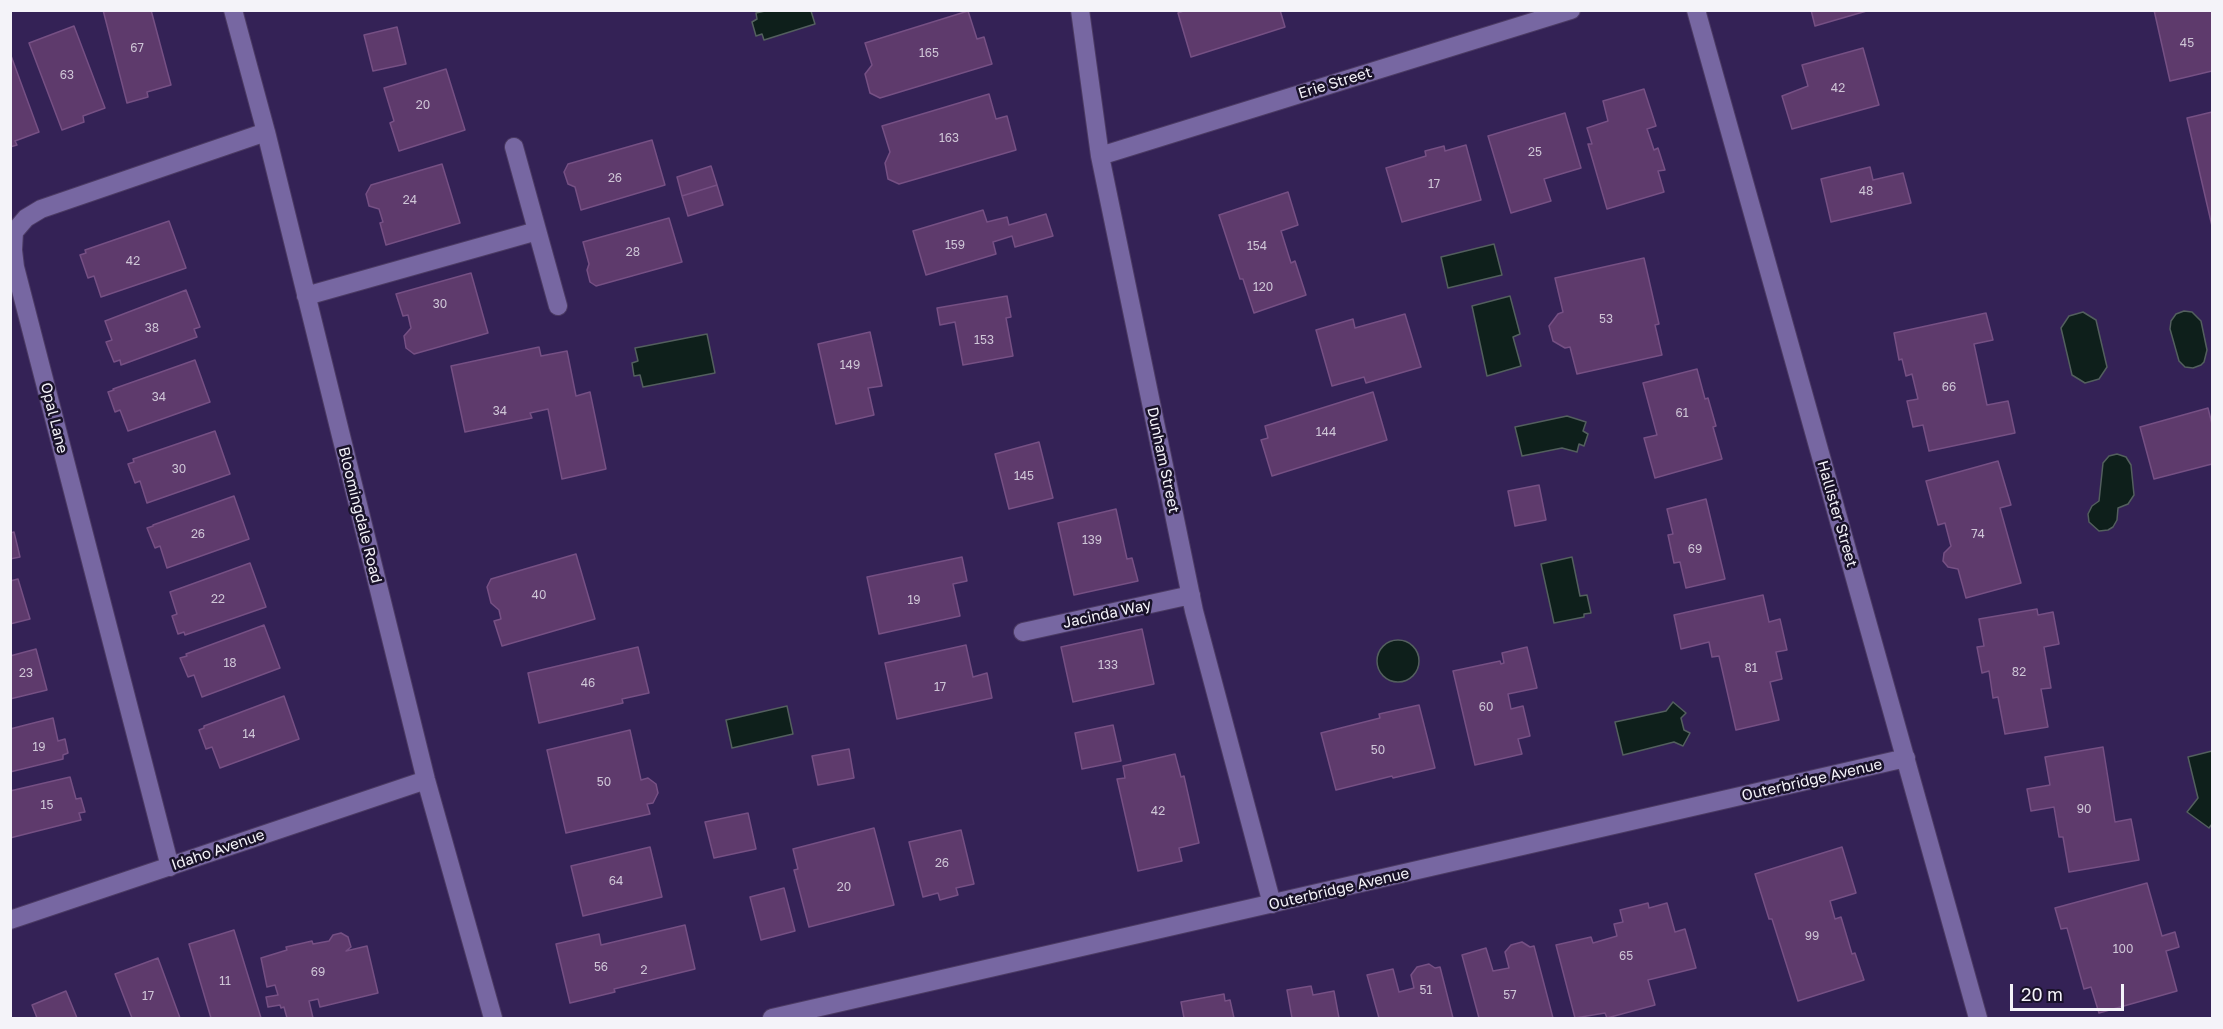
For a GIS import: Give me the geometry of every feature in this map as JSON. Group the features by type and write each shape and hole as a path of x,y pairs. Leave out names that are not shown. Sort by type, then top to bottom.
{"street":[{"name":"Bloomingdale Road","path":"233,10 266,132 426,780 493,1018"},
{"name":"Dunham Street","path":"1080,10 1100,156 1191,595 1272,904"},
{"name":"Erie Street","path":"1100,156 1571,10"},
{"name":"Hallister Street","path":"1696,10 1978,1018"},
{"name":"Opal Lane","path":"170,867 15,267 12,250 14,232 26,218 41,209 266,132"},
{"path":"514,147 558,306"},
{"path":"306,296 537,231"},
{"name":"Jacinda Way","path":"1023,632 1191,595"},
{"name":"Outerbridge Avenue","path":"772,1018 1906,758"},
{"name":"Idaho Avenue","path":"10,920 426,780"}],"shaded area":[{"path":"811,11 815,24 764,40 762,34 756,36 752,22 757,19 756,13"},
{"path":"1494,244 1502,275 1448,288 1441,257"},
{"path":"1510,296 1520,334 1513,337 1521,366 1487,376 1472,306"},
{"path":"2184,311 2192,312 2201,321 2207,350 2204,362 2193,368 2185,367 2179,361 2170,329 2171,321 2176,314"},
{"path":"2083,312 2096,320 2107,367 2099,379 2085,383 2072,375 2061,328 2069,316"},
{"path":"707,334 715,373 643,387 640,375 634,376 632,363 638,361 635,348"},
{"path":"1567,416 1586,422 1583,431 1588,434 1584,446 1579,444 1577,452 1562,448 1522,456 1515,427"},
{"path":"2117,454 2126,457 2131,465 2134,495 2128,504 2118,508 2117,520 2113,527 2099,531 2089,522 2088,514 2092,506 2099,501 2103,463 2109,456"},
{"path":"1572,557 1580,596 1587,595 1591,613 1584,614 1584,617 1554,623 1541,564"},
{"path":"1398,640 1406,641 1413,646 1418,653 1418,669 1413,676 1406,681 1398,682 1390,681 1383,676 1378,669 1377,661 1378,653 1383,646 1390,641"},
{"path":"1673,702 1686,713 1681,718 1684,730 1690,733 1683,746 1674,742 1623,755 1615,722 1666,711"},
{"path":"787,706 793,734 732,748 726,720"},
{"path":"2212,751 2212,824 2209,828 2187,812 2198,798 2188,757"}],"building":[{"path":"103,10 151,10 171,85 147,92 148,97 127,103"},
{"path":"1186,10 1280,10 1285,27 1191,57 1178,13"},
{"path":"1811,10 1870,10 1815,26"},
{"path":"2154,10 2212,10 2212,71 2170,81"},
{"path":"968,11 977,39 984,37 992,64 880,98 870,93 865,74 872,65 865,43"},
{"path":"74,26 105,108 83,116 84,122 62,130 29,43"},
{"path":"397,27 406,64 373,71 364,35"},
{"path":"1863,48 1879,105 1792,129 1782,96 1808,86 1802,65"},
{"path":"10,53 39,132 15,141 17,145 10,147"},
{"path":"446,69 465,130 399,151 390,123 394,121 384,88"},
{"path":"1644,89 1656,126 1647,129 1654,150 1658,148 1665,170 1658,171 1664,192 1607,209 1588,144 1592,144 1587,128 1608,121 1603,101"},
{"path":"989,94 996,119 1007,116 1016,150 899,184 888,179 885,163 890,152 882,126"},
{"path":"2212,112 2212,226 2187,118"},
{"path":"1565,113 1581,168 1544,179 1551,201 1511,213 1488,136"},
{"path":"652,140 665,185 581,210 575,187 568,184 564,172 568,164"},
{"path":"1466,145 1481,200 1402,222 1386,168 1426,156 1425,151 1444,146 1445,151"},
{"path":"442,164 460,223 386,245 379,209 369,206 366,194 371,185"},
{"path":"711,166 717,185 682,196 677,177"},
{"path":"1870,167 1873,180 1903,173 1911,203 1831,222 1821,179"},
{"path":"717,185 723,205 688,216 682,196"},
{"path":"1288,192 1298,225 1281,231 1291,263 1295,261 1306,295 1254,313 1219,215"},
{"path":"983,210 987,222 1007,217 1009,225 1046,214 1053,236 1015,247 1012,236 993,242 996,254 926,275 913,231"},
{"path":"669,218 682,262 596,286 590,282 587,270 589,264 583,242"},
{"path":"169,221 186,268 101,297 94,276 88,278 80,255 86,253 85,250"},
{"path":"1644,258 1659,324 1655,325 1662,355 1577,374 1570,347 1565,348 1553,341 1549,326 1558,314 1563,312 1555,278"},
{"path":"471,273 488,333 414,354 406,348 404,336 411,328 408,315 403,316 396,294"},
{"path":"186,290 200,327 194,329 197,337 121,365 120,360 114,362 106,342 112,340 105,321"},
{"path":"1007,296 1011,317 1006,318 1013,356 963,365 955,322 940,325 937,308"},
{"path":"1986,313 1993,340 1974,344 1987,405 2008,401 2015,433 1929,451 1923,425 1913,427 1907,401 1918,399 1912,374 1906,376 1902,359 1899,360 1894,333"},
{"path":"1405,314 1421,367 1366,383 1364,377 1332,386 1316,330 1353,319 1355,328"},
{"path":"870,332 882,386 868,388 874,415 836,424 818,344"},
{"path":"539,347 541,356 567,351 576,396 590,392 606,469 562,479 548,409 530,413 532,418 465,432 451,366"},
{"path":"195,360 210,402 128,431 120,410 115,412 108,392"},
{"path":"1697,369 1705,399 1708,398 1716,426 1713,427 1722,459 1655,478 1644,438 1657,435 1643,383"},
{"path":"1373,392 1387,440 1272,476 1261,440 1268,438 1265,426"},
{"path":"2208,408 2212,424 2212,464 2154,479 2140,427"},
{"path":"215,431 230,474 147,503 140,481 135,483 128,464 134,462 133,459"},
{"path":"1039,442 1053,498 1009,509 995,454"},
{"path":"1998,461 2011,505 2000,508 2021,583 1966,598 1958,569 1948,567 1943,561 1944,553 1951,546 1945,523 1938,525 1926,481"},
{"path":"1539,485 1546,520 1515,526 1508,491"},
{"path":"234,496 249,539 167,568 160,546 155,548 147,528"},
{"path":"1706,499 1725,579 1686,588 1680,562 1674,563 1668,535 1673,534 1667,509"},
{"path":"1116,509 1127,559 1132,558 1138,581 1074,595 1058,523"},
{"path":"14,532 20,557 10,559 10,533"},
{"path":"576,554 595,619 502,646 494,621 501,619 499,610 491,603 487,587 491,579"},
{"path":"962,557 967,581 953,584 960,616 879,634 867,577"},
{"path":"250,563 266,607 185,635 184,632 178,634 172,616 177,614 170,592"},
{"path":"18,579 30,619 10,624 10,581"},
{"path":"1763,595 1769,622 1780,619 1787,650 1776,652 1782,679 1770,682 1779,720 1736,730 1719,656 1712,657 1709,642 1681,649 1674,615"},
{"path":"2037,609 2038,615 2053,612 2059,644 2044,647 2051,688 2041,689 2048,727 2005,734 1998,697 1993,698 1989,671 1982,673 1977,647 1984,646 1979,619"},
{"path":"264,625 280,668 202,697 194,675 188,677 180,658"},
{"path":"1142,629 1154,684 1073,702 1061,647"},
{"path":"966,645 973,677 987,673 992,698 897,719 885,663"},
{"path":"638,647 649,693 622,699 623,703 539,723 528,673"},
{"path":"1527,647 1537,688 1508,694 1511,709 1523,706 1530,736 1518,739 1522,754 1475,765 1453,671 1500,661 1501,664 1504,663 1502,653"},
{"path":"36,649 47,690 10,699 10,656"},
{"path":"284,696 299,739 220,768 212,747 206,749 199,730 204,726"},
{"path":"1419,705 1435,768 1336,790 1321,733 1380,718 1379,714"},
{"path":"53,718 58,741 65,739 68,753 63,755 63,759 10,772 10,729"},
{"path":"1113,725 1121,761 1082,769 1075,733"},
{"path":"630,730 641,780 648,778 656,784 658,793 653,803 647,804 650,814 566,833 547,750"},
{"path":"2103,747 2115,822 2131,819 2139,860 2069,872 2063,837 2059,837 2054,807 2031,811 2027,789 2050,785 2045,757"},
{"path":"849,749 854,778 818,785 812,756"},
{"path":"1175,754 1181,777 1184,776 1199,843 1179,848 1182,861 1138,871 1117,779 1125,778 1123,766"},
{"path":"70,777 76,799 81,798 85,812 79,813 81,820 10,838 10,791"},
{"path":"748,813 756,849 714,858 705,822"},
{"path":"874,828 894,905 809,927 794,870 798,869 793,849"},
{"path":"961,830 974,884 956,888 958,895 940,900 938,893 923,897 909,842"},
{"path":"650,847 662,897 583,916 571,866"},
{"path":"1842,847 1856,893 1830,901 1835,919 1841,917 1852,954 1855,953 1864,980 1798,1001 1755,874"},
{"path":"2147,883 2162,936 2175,932 2179,947 2166,951 2177,991 2099,1013 2091,987 2084,989 2067,928 2061,929 2055,908"},
{"path":"784,888 795,931 761,940 750,897"},
{"path":"1648,903 1649,908 1667,903 1675,932 1685,929 1696,968 1648,980 1655,1005 1607,1018 1605,1013 1575,1018 1556,945 1591,937 1593,943 1617,936 1614,924 1623,922 1620,910"},
{"path":"685,925 695,969 614,989 615,992 570,1003 556,944 599,934 601,945"},
{"path":"234,930 261,1018 211,1018 189,944"},
{"path":"341,933 348,937 351,947 346,951 367,946 378,993 320,1007 318,999 309,1001 313,1018 287,1018 284,1007 281,1008 280,1005 268,1007 266,997 278,995 275,985 267,987 261,958 287,950 286,947 312,941 313,944 329,941 333,935"},
{"path":"1522,942 1530,947 1534,946 1553,1018 1479,1018 1462,955 1486,948 1493,971 1509,968 1505,952 1511,945"},
{"path":"158,958 180,1018 132,1018 115,974"},
{"path":"1429,964 1435,968 1440,967 1453,1018 1379,1018 1367,975 1393,969 1399,992 1414,988 1411,975 1417,967"},
{"path":"1311,986 1313,995 1334,991 1339,1018 1292,1018 1287,990"},
{"path":"66,991 77,1018 37,1018 32,1005"},
{"path":"1224,994 1225,1001 1230,1000 1234,1018 1184,1018 1181,1002"}]}
